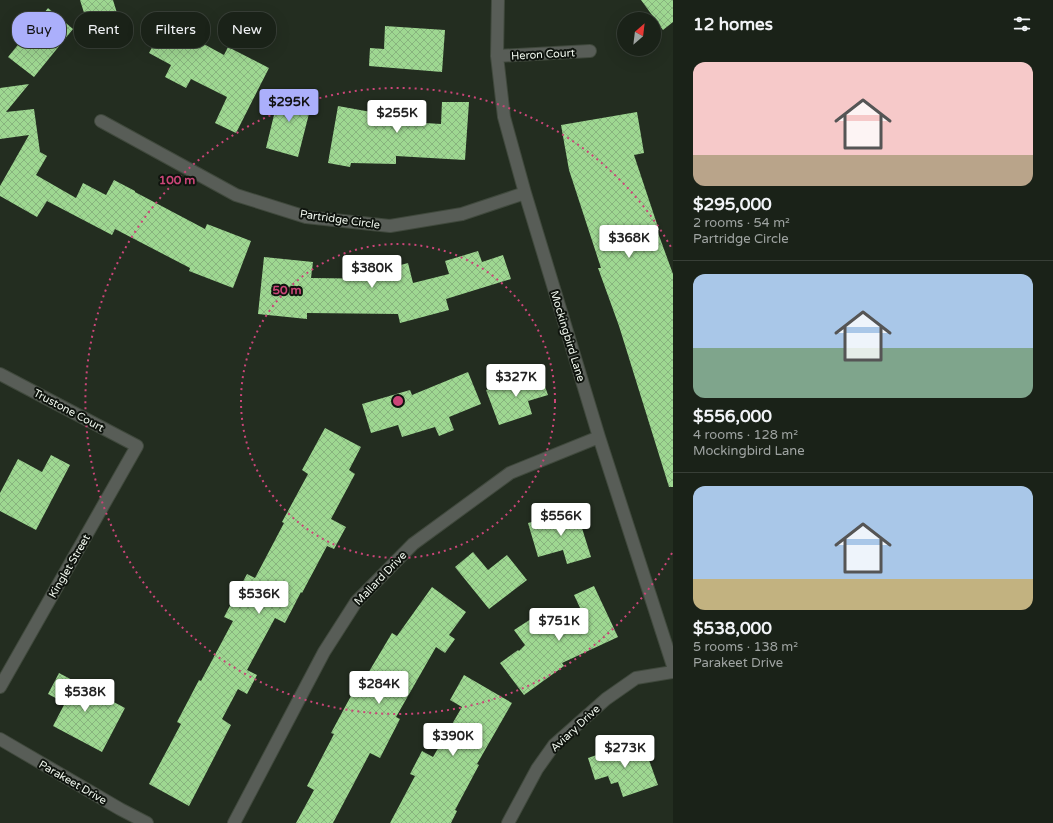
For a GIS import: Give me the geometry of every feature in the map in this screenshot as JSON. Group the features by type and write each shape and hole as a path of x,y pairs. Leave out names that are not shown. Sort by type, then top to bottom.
{"street":[{"name":"Mockingbird Lane","path":"498,0 497,56 504,118 525,193 599,437 673,666"},
{"name":"Heron Court","path":"497,56 590,51"},
{"name":"Partridge Circle","path":"101,121 236,194 306,217 390,226 462,214 525,193"},
{"name":"Trustone Court","path":"0,374 137,446"},
{"name":"Mallard Drive","path":"234,823 324,652 356,602 413,544 510,473 599,437"},
{"name":"Kinglet Street","path":"0,687 137,446"},
{"name":"Aviary Drive","path":"508,823 537,769 554,744 606,699 636,678 673,672"},
{"name":"Parakeet Drive","path":"0,739 146,823"}],"building":[{"path":"80,0 113,0 117,12 84,12"},
{"path":"641,0 673,0 673,22 663,30 661,27 661,12 650,12"},
{"path":"48,8 53,12 45,12"},
{"path":"66,23 73,29 66,38"},
{"path":"385,26 445,30 442,72 369,66 370,48 384,49"},
{"path":"210,47 224,55 228,48 230,48 269,68 236,133 215,123 227,97 191,79 186,88 165,77 171,65 149,53 152,48"},
{"path":"15,48 58,48 34,77 8,57"},
{"path":"29,84 6,112 34,109 40,152 47,156 36,175 76,198 83,183 106,195 114,180 205,229 207,224 251,241 233,288 189,271 190,268 115,229 112,235 47,201 37,217 0,196 0,186 29,135 0,139 0,88"},
{"path":"280,90 313,98 298,157 266,148"},
{"path":"372,100 409,101 409,122 441,124 442,102 469,102 465,160 396,156 396,164 351,163 350,167 328,163 338,106 371,112"},
{"path":"637,112 644,153 634,155 659,230 657,230 673,274 673,487 669,487 619,326 598,268 601,268 569,170 561,125"},
{"path":"478,251 482,262 503,255 511,279 446,299 449,310 400,323 398,314 307,313 307,319 258,314 264,257 313,262 311,278 389,279 386,269 408,263 413,283 449,274 445,261"},
{"path":"468,372 481,404 449,417 454,430 439,436 435,427 402,437 398,425 371,433 362,404 410,390 412,395"},
{"path":"540,372 548,395 528,401 532,414 499,425 486,390"},
{"path":"325,428 361,447 349,470 355,474 331,519 346,527 334,549 327,546 285,623 275,618 247,670 257,675 247,694 238,689 222,719 231,725 189,806 149,784 181,724 177,722 233,621 224,617 247,574 255,578 284,523 282,522 308,474 302,470"},
{"path":"51,455 70,465 36,530 0,511 0,493 18,459 42,472"},
{"path":"576,509 591,557 567,564 563,550 538,557 528,523"},
{"path":"473,552 488,570 507,555 527,580 489,609 455,567"},
{"path":"594,586 618,637 562,663 564,666 524,695 500,663 518,650 519,651 525,645 514,630 531,619 539,631 582,612 574,595"},
{"path":"432,587 466,612 449,635 455,639 445,653 436,647 396,717 400,719 380,758 370,753 333,823 296,823 314,790 307,786 334,734 331,733 352,694 355,695 392,633 397,636"},
{"path":"59,673 125,708 102,752 53,726 65,703 48,694"},
{"path":"464,675 512,703 477,764 479,765 455,810 457,811 451,823 390,823 415,776 410,774 422,751 433,757 462,707 450,700"},
{"path":"634,742 637,752 645,749 658,785 623,797 618,782 611,784 608,776 595,780 588,758"}]}
